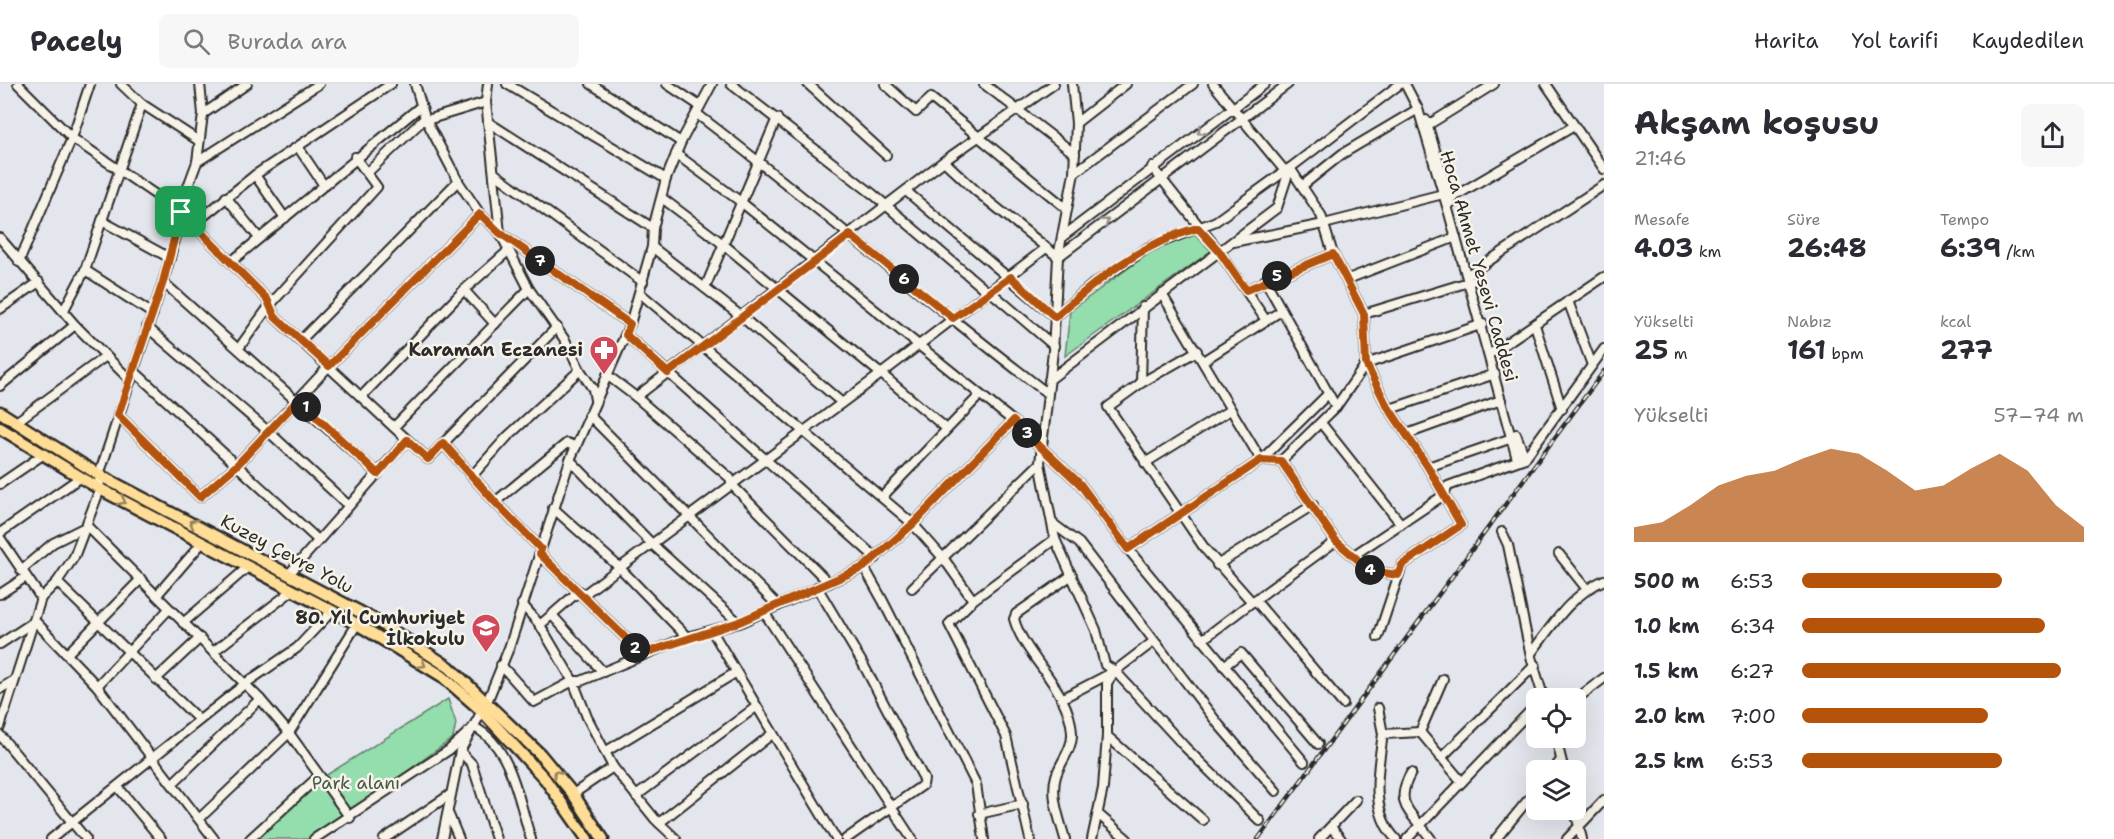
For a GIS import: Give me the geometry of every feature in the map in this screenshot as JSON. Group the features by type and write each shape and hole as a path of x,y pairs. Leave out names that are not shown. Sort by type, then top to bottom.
{"highway":[{"name":"Kuzey Çevre Yolu","path":"0,412 99,475 379,622 439,660 485,707 545,779 586,839"},
{"name":"Kuzey Çevre Yolu","path":"2,431 100,489 201,544 357,624 442,676 485,707 540,754 573,794 603,839"}],"street":[{"path":"18,84 72,138 181,212 232,261 270,305 275,317 428,459 557,327"},
{"path":"19,262 72,138 90,84"},
{"path":"121,84 142,104 199,141"},
{"path":"0,727 41,598 57,582 74,557 100,489 99,475 147,327 153,315 197,162 203,114 200,84"},
{"path":"203,114 247,84"},
{"path":"197,162 319,84"},
{"path":"194,224 255,175 391,84"},
{"path":"415,84 426,119 458,181 480,214 500,233 630,324"},
{"path":"488,84 486,102 500,233 529,289 557,327 593,389 595,401"},
{"path":"507,84 666,179"},
{"path":"591,84 681,142"},
{"path":"667,84 1047,393"},
{"path":"442,839 449,815 460,751 485,707 509,648 570,460 630,324 652,247 652,228 666,179 681,142 712,84"},
{"path":"731,84 887,206 1053,346"},
{"path":"808,84 886,155"},
{"path":"885,84 916,112 931,98 1067,209"},
{"path":"984,84 1075,154"},
{"path":"636,397 944,161 981,138 1054,84"},
{"path":"1072,84 1076,123 1074,173 1059,257 1044,448 1040,463 1055,539 1096,630 1105,665 1115,671 1185,747 1260,821"},
{"path":"1076,123 1126,84"},
{"path":"1074,173 1193,84"},
{"path":"1213,84 1231,109 1302,186 1324,224 1333,254 1348,279 1364,314 1366,364 1390,409 1428,467 1461,525 1402,565 1378,637"},
{"path":"1062,237 1265,84"},
{"path":"1059,257 1288,84"},
{"path":"1055,317 1092,285 1149,247 1216,221 1400,84"},
{"name":"Hoca Ahmet Yesevi Caddesi","path":"1405,84 1418,109 1446,196 1493,352 1521,458"},
{"name":"Hoca Ahmet Yesevi Caddesi","path":"1411,84 1428,125 1456,237 1470,279"},
{"path":"1428,125 1494,84"},
{"path":"1546,84 1604,169"},
{"path":"367,173 426,119 486,102"},
{"path":"64,310 86,270 142,104"},
{"path":"232,261 323,184 421,106"},
{"path":"1302,186 1342,154 1418,109"},
{"path":"705,288 777,118"},
{"path":"488,122 652,228"},
{"path":"1231,242 1324,224 1446,196 1574,126"},
{"path":"298,147 323,184"},
{"path":"676,154 741,202 1044,448 1080,484 1128,549 1304,762"},
{"path":"238,348 270,305 377,187 355,158"},
{"path":"944,161 1059,257"},
{"path":"1152,167 1198,228 1219,251 1265,319"},
{"path":"1049,380 1277,207 1287,170"},
{"path":"494,173 643,282"},
{"path":"255,175 285,218"},
{"path":"301,340 458,181"},
{"path":"1364,314 1470,279 1604,185"},
{"path":"906,191 1011,277 1055,317"},
{"path":"226,196 259,238"},
{"path":"662,198 723,244 947,429"},
{"path":"118,415 200,497 237,465 329,366 480,214"},
{"path":"102,221 170,258"},
{"path":"1348,279 1456,237"},
{"path":"0,238 3,248 39,282 75,326 131,381"},
{"path":"652,247 741,316 841,402"},
{"path":"540,625 919,346 1047,248"},
{"path":"361,397 464,290 508,251"},
{"path":"1246,290 1265,280 1333,254"},
{"path":"86,270 153,315"},
{"path":"1493,352 1604,277"},
{"path":"1265,280 1336,407"},
{"path":"0,309 39,282"},
{"path":"163,282 298,400 378,474"},
{"path":"394,427 529,289"},
{"path":"464,290 495,324"},
{"path":"640,293 913,524 945,559 973,600"},
{"path":"1162,294 1261,460"},
{"path":"1568,301 1592,365"},
{"path":"1141,383 1143,307"},
{"path":"1203,361 1265,319 1281,311"},
{"path":"1261,460 1281,461 1336,407 1366,364 1483,324"},
{"name":"Hoca Ahmet Yesevi Caddesi","path":"1483,324 1501,400 1512,438 1521,458"},
{"path":"1535,325 1562,409"},
{"path":"0,386 75,326"},
{"path":"147,327 269,432 349,506"},
{"path":"626,335 876,558"},
{"path":"1354,555 1444,495 1448,486 1521,458 1562,409 1604,349"},
{"path":"1197,351 1141,383 1108,407 1144,463 1217,565 1253,601 1343,704"},
{"path":"16,422 106,356"},
{"path":"472,476 507,437 580,370"},
{"path":"134,371 318,540"},
{"path":"1390,409 1494,374"},
{"path":"607,375 730,477 732,485 829,583"},
{"path":"1128,549 1261,460 1328,394"},
{"path":"882,497 980,396"},
{"path":"1407,434 1501,400"},
{"path":"1144,463 1230,410"},
{"path":"589,415 778,606"},
{"path":"501,665 517,679 534,702 573,681 603,672 687,637 739,622 864,567 913,524 1013,421"},
{"path":"1321,423 1401,524"},
{"path":"1428,467 1512,438"},
{"path":"289,574 407,440"},
{"path":"443,443 540,551 642,654"},
{"path":"495,502 567,443 576,447"},
{"path":"0,484 44,454"},
{"path":"570,460 652,544 739,622"},
{"path":"1281,461 1336,541 1371,571 1398,575"},
{"path":"912,588 945,559 1040,463"},
{"path":"0,533 81,477"},
{"path":"1217,565 1313,505"},
{"path":"553,508 619,567 687,637"},
{"path":"1052,523 1078,543 1153,642 1276,791"},
{"path":"0,594 53,543 87,526"},
{"path":"87,526 260,699 289,733 350,818"},
{"path":"1502,532 1508,545 1541,688"},
{"path":"0,538 41,598"},
{"path":"1030,839 1006,736 949,624 973,600 1055,539"},
{"path":"1202,640 1336,541"},
{"path":"156,595 201,544"},
{"path":"1559,554 1586,588"},
{"path":"183,623 248,567"},
{"path":"864,567 976,784 984,839"},
{"path":"1065,839 1054,788 1056,776 1068,750 1072,734 1061,699 1014,619 1016,614 1072,575"},
{"path":"67,654 141,579"},
{"path":"1532,652 1571,601 1586,588 1604,580"},
{"path":"57,582 199,720"},
{"path":"817,587 863,664 924,779 923,785 846,839"},
{"path":"213,652 293,590"},
{"path":"522,604 540,625 573,681 586,717 613,767 659,823 676,839"},
{"path":"97,686 169,609"},
{"path":"51,839 199,720 297,648 332,611"},
{"path":"764,612 912,839"},
{"path":"552,615 603,672"},
{"path":"0,644 35,621"},
{"path":"35,621 97,686 214,839"},
{"path":"199,819 289,733 357,624"},
{"path":"712,631 836,839"},
{"path":"156,679 200,638"},
{"path":"1061,699 1115,671 1153,642"},
{"path":"1224,666 1241,653 1318,744"},
{"path":"1441,758 1535,665"},
{"path":"1092,839 1103,788 1107,736 1107,683 1115,671"},
{"path":"605,752 735,673"},
{"path":"1586,692 1604,678"},
{"path":"1420,732 1443,679"},
{"path":"0,689 14,681"},
{"path":"172,784 260,699"},
{"path":"636,796 756,706"},
{"path":"1378,708 1383,734 1377,776 1381,814 1386,829 1396,839"},
{"path":"1407,839 1526,715"},
{"path":"314,839 350,818 449,750 474,727"},
{"path":"474,727 483,732 503,754 531,839"},
{"path":"1420,732 1462,782"},
{"path":"1383,734 1420,732"},
{"path":"659,823 772,734"},
{"path":"0,735 86,839"},
{"path":"1107,736 1203,820"},
{"path":"1558,748 1561,760"},
{"path":"460,751 472,764 496,839"},
{"path":"573,794 613,767"},
{"path":"1411,772 1402,788 1402,799 1411,815 1431,839"},
{"path":"250,839 318,777 322,780"},
{"path":"118,787 161,839"},
{"path":"384,839 451,794"},
{"path":"1319,839 1356,800"},
{"path":"1568,839 1604,800"},
{"path":"1496,839 1526,802"},
{"path":"979,814 1023,804"},
{"path":"1098,814 1127,839"},
{"path":"449,815 459,839"},
{"path":"1578,820 1582,839"},
{"path":"1331,827 1341,839"}],"green space":[{"path":"1193,233 1211,251 1065,356 1070,311 1149,253"},
{"name":"Park alanı","path":"448,699 456,723 453,738 350,813 325,776"},
{"path":"321,781 346,816 309,839 258,839"}],"railway":[{"path":"1258,839 1604,371"}],"place":[{"name":"Karaman Eczanesi","path":"604,376"},
{"name":"80. Yıl Cumhuriyet İlkokulu","path":"486,654"}],"route":[{"path":"181,212 232,261 267,299 275,317 329,366 480,214 500,233 630,324 626,335 668,373 850,235 953,318 1011,277 1055,317 1092,285 1149,247 1198,228 1219,251 1246,290 1265,280 1333,254 1348,279 1364,314 1366,364 1386,404 1428,467 1461,525 1402,565 1398,575 1371,571 1336,541 1281,461 1261,460 1128,549 1080,484 1013,421 913,524 864,567 739,622 687,637 642,654 540,554 541,549 495,502 443,443 428,459 407,440 378,474 298,400 237,465 200,497 118,415 153,315 181,212"}]}
